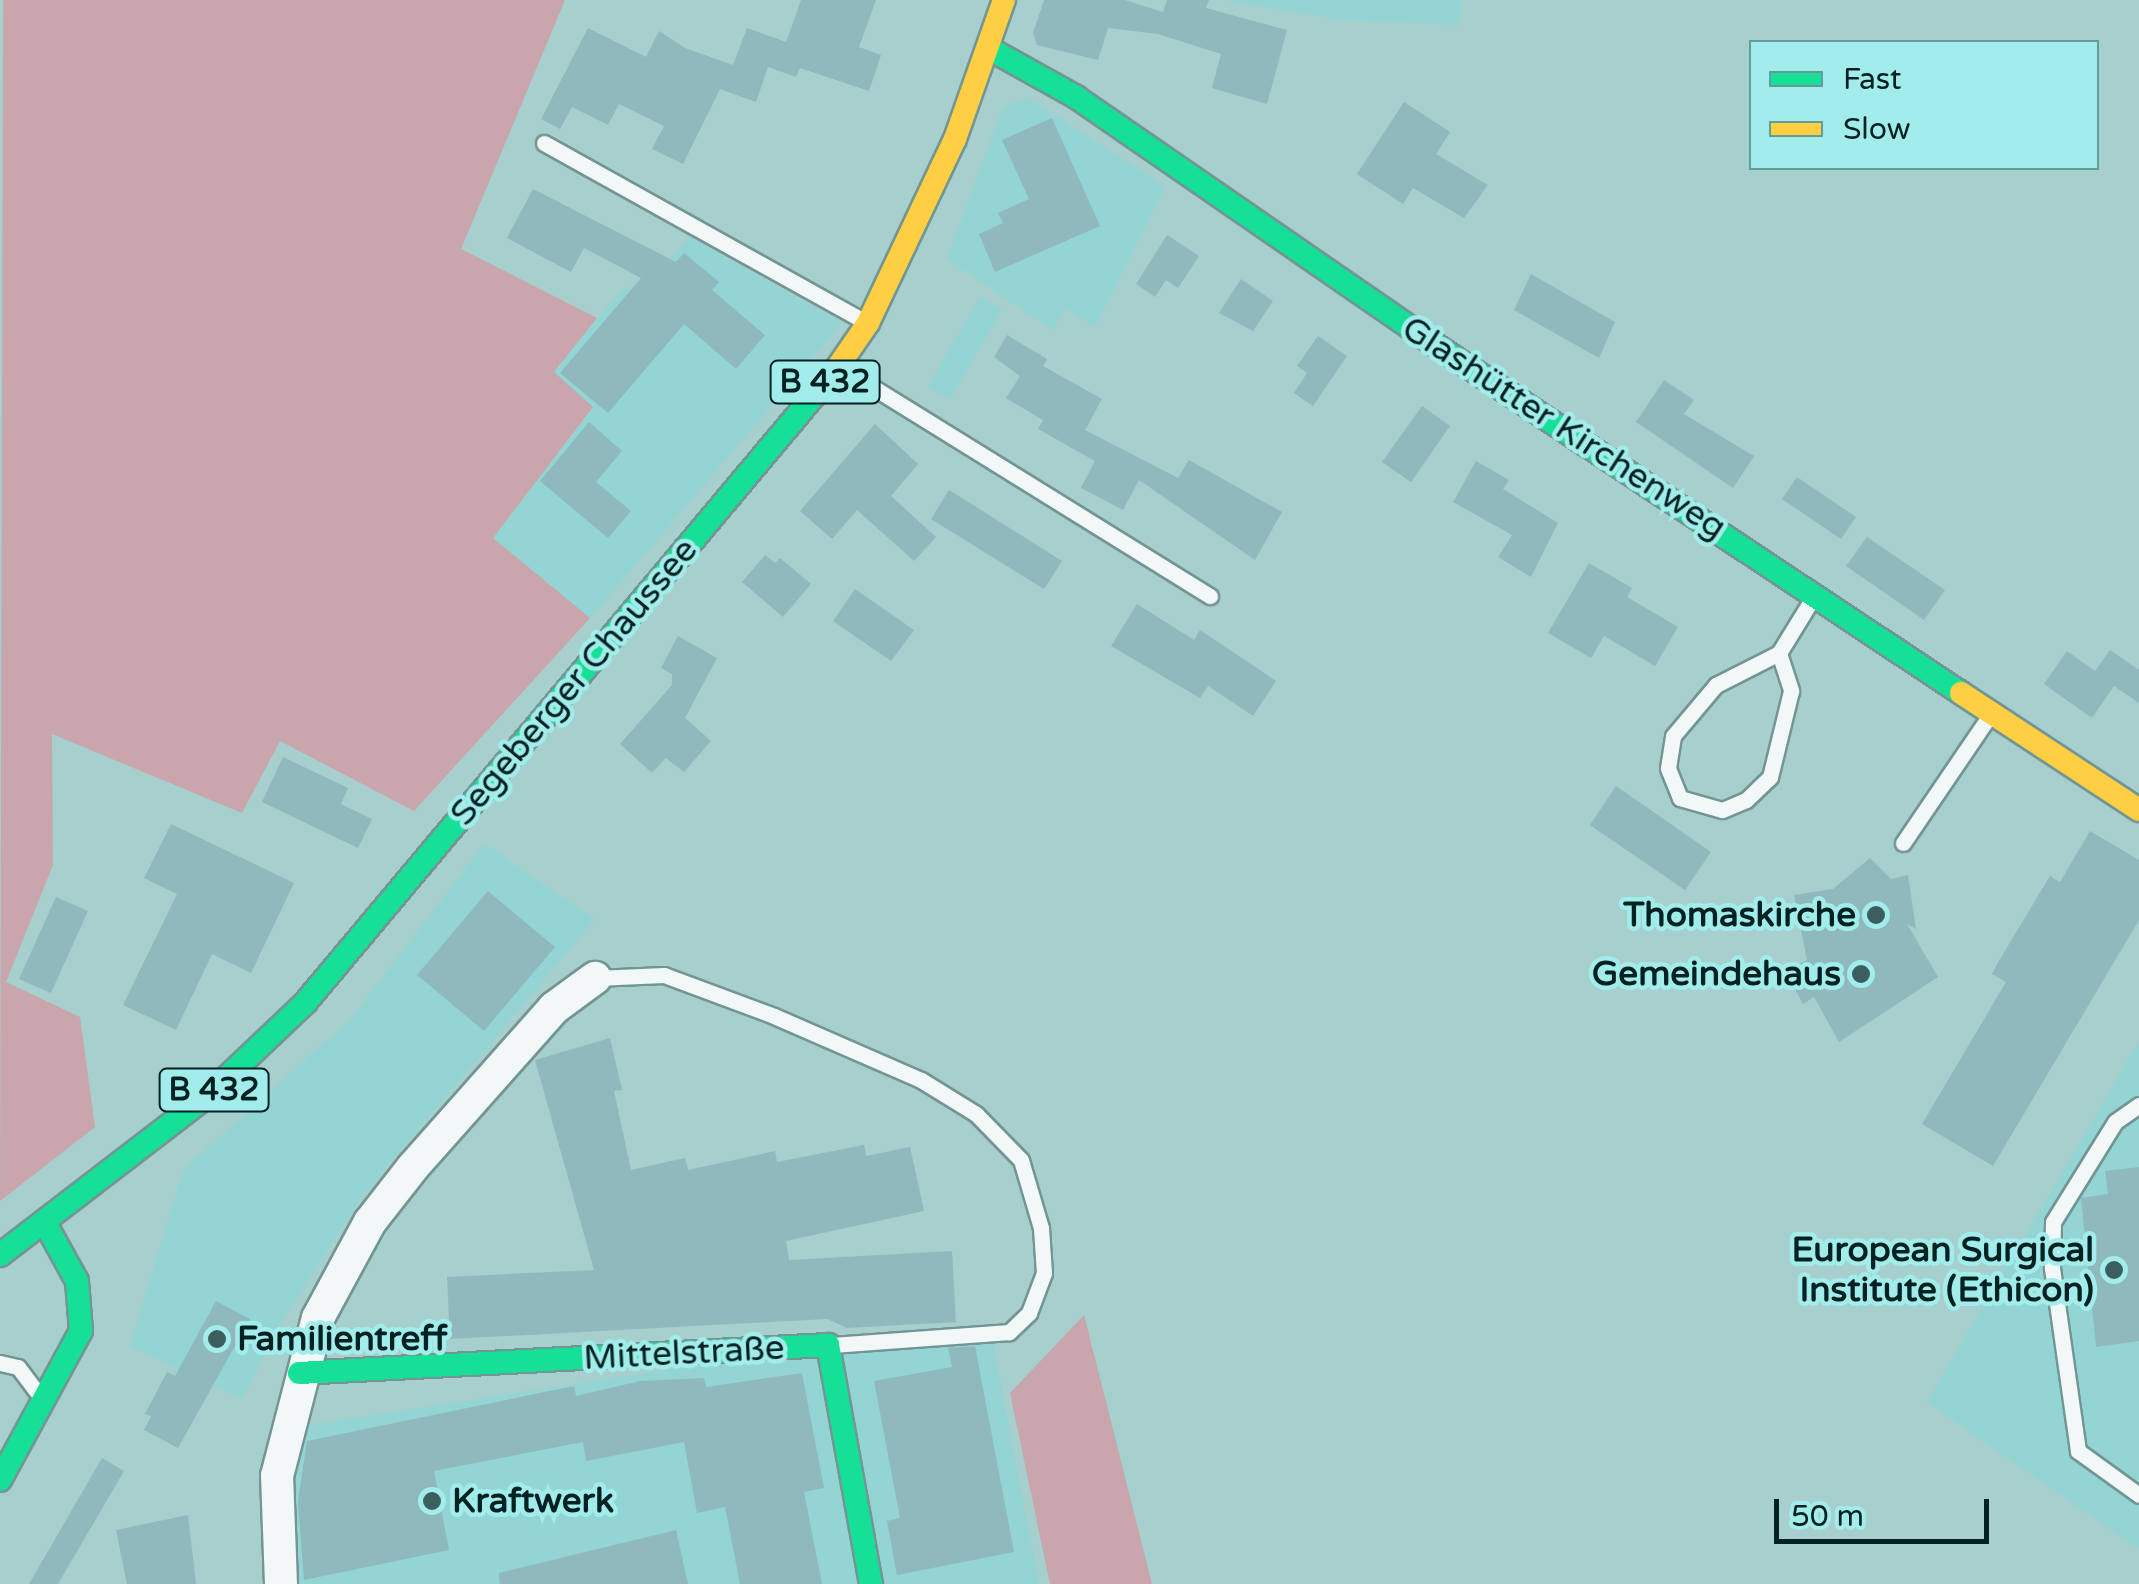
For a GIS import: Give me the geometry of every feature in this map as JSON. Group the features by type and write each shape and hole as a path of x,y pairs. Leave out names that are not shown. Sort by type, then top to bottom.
{"street":[{"name":"Segeberger Chaussee","path":"0,1255 206,1097 304,1003 839,366 868,323 955,139 988,48 997,2"},
{"name":"Glashütter Kirchenweg","path":"988,48 1076,97 1422,336 2139,810"},
{"path":"281,1584 277,1476 299,1373 318,1318 370,1222 554,1008 595,978"},
{"path":"0,1480 76,1350 81,1331 77,1281 45,1223"},
{"name":"Mittelstraße","path":"299,1373 828,1345 871,1584"}],"lane":[{"path":"544,143 868,323"},
{"path":"839,366 1210,596"},
{"path":"1779,653 1792,691 1770,777 1746,800 1722,810 1680,798 1668,768 1673,736 1716,685 1779,653 1816,593"},
{"path":"1904,843 1992,712"},
{"path":"595,978 664,976 774,1016 920,1080 976,1114 1021,1160 1041,1228 1044,1273 1030,1313 1009,1332 828,1345"},
{"path":"2139,1105 2115,1122 2053,1222 2052,1268 2078,1450 2139,1496"},
{"path":"0,1363 27,1374 43,1408"}],"shaded area":[{"path":"3,0 565,0 461,249 597,318 554,372 593,407 493,538 590,618 414,811 280,741 242,813 52,734 53,865 6,982 80,1017 95,1127 0,1201"},
{"path":"1222,0 1461,0 1458,25 1337,19"},
{"path":"1028,98 1165,187 1095,327 1065,308 1053,330 947,259 1003,107"},
{"path":"689,237 842,323 590,618 493,538 593,408 553,372 625,286 638,298"},
{"path":"980,297 1002,309 950,399 928,387"},
{"path":"484,844 595,919 362,1196 280,1324 242,1399 130,1346 184,1169 352,1018"},
{"path":"2139,1042 2139,1549 1927,1402"},
{"path":"1084,1315 1152,1584 1050,1584 1010,1393"},
{"path":"992,1339 1039,1584 298,1584 294,1501 303,1426 700,1365"}],"building":[{"path":"801,0 876,0 859,47 881,55 869,91 800,68 796,77 768,67 756,102 720,89 683,164 652,149 664,126 619,104 608,125 572,107 560,129 541,119 588,28 646,57 659,31 685,48 733,65 747,28 786,42"},
{"path":"1044,0 1125,0 1163,12 1167,0 1209,0 1206,8 1287,30 1267,104 1212,88 1221,54 1158,34 1108,28 1098,60 1037,45 1033,33"},
{"path":"1404,102 1450,132 1436,154 1488,185 1464,218 1413,188 1403,204 1357,174"},
{"path":"1052,118 1100,226 995,272 979,234 1003,223 998,213 1029,199 1002,140"},
{"path":"533,189 676,262 684,253 719,282 712,290 765,335 736,369 684,324 608,413 560,373 641,278 584,248 571,272 507,238"},
{"path":"1167,235 1199,256 1178,288 1166,280 1155,297 1136,284"},
{"path":"1531,274 1615,322 1599,358 1514,310"},
{"path":"1241,279 1273,301 1253,331 1219,313"},
{"path":"1007,335 1047,359 1043,366 1102,399 1085,430 1178,478 1189,460 1282,512 1255,560 1139,480 1123,510 1081,488 1095,461 1038,429 1043,420 1006,398 1020,376 994,357"},
{"path":"1318,336 1347,356 1313,406 1294,393 1307,373 1297,366"},
{"path":"1664,380 1694,400 1684,414 1754,456 1733,488 1636,422"},
{"path":"1422,406 1450,426 1411,482 1382,462"},
{"path":"589,422 622,451 596,482 631,511 608,538 540,481"},
{"path":"875,424 918,464 891,496 936,537 914,561 857,510 832,539 800,511"},
{"path":"1476,461 1509,480 1503,489 1558,523 1531,577 1498,557 1512,535 1453,502"},
{"path":"1797,477 1856,517 1841,539 1782,499"},
{"path":"949,490 1062,561 1044,589 931,519"},
{"path":"1867,537 1945,590 1924,620 1846,566"},
{"path":"765,555 775,563 780,558 811,584 783,617 742,582"},
{"path":"1589,563 1632,588 1627,597 1678,627 1655,666 1604,636 1591,658 1548,633"},
{"path":"855,589 914,630 891,661 833,621"},
{"path":"1137,604 1194,640 1200,630 1276,681 1253,716 1208,686 1200,698 1111,646"},
{"path":"678,636 717,658 685,718 711,741 684,772 666,758 652,773 620,744 672,685 672,674 661,668"},
{"path":"2110,650 2139,670 2139,703 2114,686 2092,718 2044,684 2067,651 2095,671"},
{"path":"283,757 348,788 341,804 372,819 358,848 262,802"},
{"path":"1616,786 1711,852 1685,890 1590,825"},
{"path":"171,824 294,883 251,973 212,954 176,1030 123,1005 177,894 144,878"},
{"path":"2090,831 2139,860 2139,920 1993,1166 1922,1124 2006,982 1992,974 1997,964 2050,876 2060,882"},
{"path":"1870,858 1891,879 1908,875 1916,929 1907,924 1938,977 1839,1042 1814,997 1803,1004 1785,971 1807,960 1794,895 1833,889"},
{"path":"488,891 555,947 484,1031 417,975"},
{"path":"56,897 88,911 51,993 19,979"},
{"path":"610,1038 622,1090 614,1091 631,1170 685,1158 688,1170 775,1151 777,1162 864,1145 866,1156 910,1147 924,1211 786,1241 789,1260 952,1251 956,1322 847,1328 827,1319 450,1339 447,1277 594,1270 535,1060"},
{"name":"European Surgical Institute (Ethicon)","path":"2139,1167 2139,1341 2096,1347 2081,1198 2108,1194 2105,1171"},
{"path":"216,1301 250,1319 178,1448 144,1430 151,1416 145,1414 167,1372 175,1376"},
{"path":"975,1346 1014,1552 897,1575 887,1521 900,1518 874,1381 952,1367 948,1348"},
{"path":"802,1373 824,1488 804,1492 822,1584 740,1584 725,1507 697,1513 684,1442 586,1461 583,1442 434,1471 449,1550 304,1580 298,1501 307,1441 574,1386 576,1396 640,1381 704,1378 706,1387"},
{"path":"102,1458 124,1471 58,1584 29,1584"},
{"path":"188,1515 196,1584 127,1584 116,1530"},
{"path":"676,1530 688,1584 500,1584 499,1573"}],"traffic: fast":[{"path":"988,48 1076,97 1422,336 1961,693"},
{"path":"0,1255 206,1097 305,1003 837,368"},
{"path":"0,1480 81,1331 77,1281 45,1223"},
{"path":"299,1373 828,1345 871,1584"}],"traffic: slow":[{"path":"837,368 868,323 955,139 1004,0"},
{"path":"1961,693 2139,810"}],"place":[{"name":"Thomaskirche","path":"1876,915"},
{"name":"Gemeindehaus","path":"1861,974"},
{"name":"European Surgical Institute (Ethicon)","path":"2114,1270"},
{"name":"Familientreff","path":"217,1339"},
{"name":"Kraftwerk","path":"432,1501"}]}
